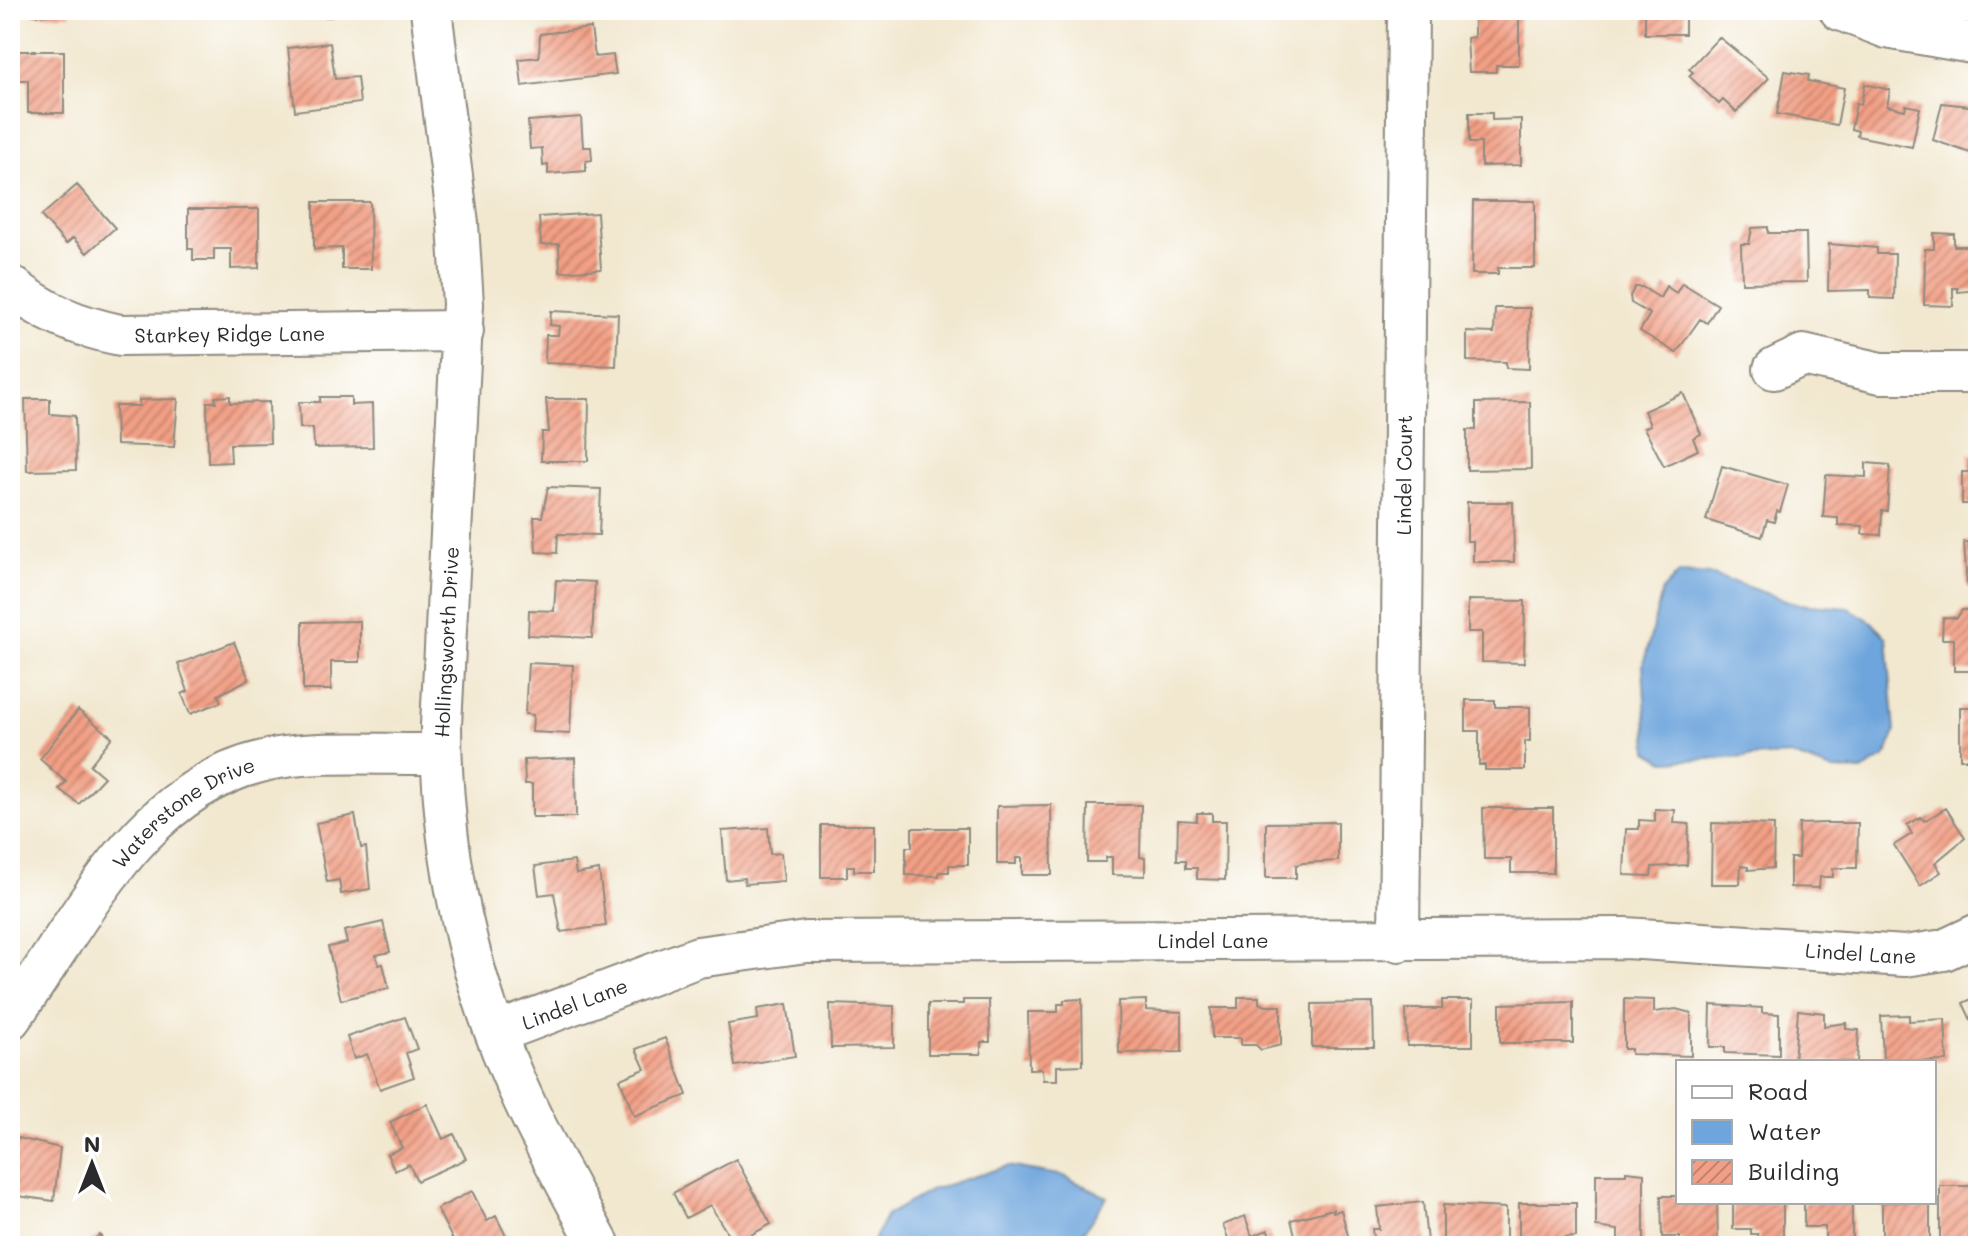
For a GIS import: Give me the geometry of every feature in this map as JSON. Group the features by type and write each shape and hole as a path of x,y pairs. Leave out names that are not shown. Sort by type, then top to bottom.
{"street":[{"name":"Hollingsworth Drive","path":"431,10 458,224 463,331 441,754 457,897 472,960 496,1033 523,1100 600,1246"},
{"name":"Lindel Court","path":"1399,941 1408,10"},
{"path":"1840,10 1887,28 1958,31"},
{"name":"Starkey Ridge Lane","path":"10,285 49,313 79,326 120,335 463,331"},
{"path":"1774,369 1803,355 1881,373 1978,373"},
{"name":"Waterstone Drive","path":"10,1019 70,929 143,833 198,785 240,767 285,757 441,754"},
{"name":"Lindel Lane","path":"496,1033 698,957 779,943 1625,938 1891,955 1961,942"}],"water":[{"path":"1679,573 1713,575 1797,604 1849,608 1872,622 1887,638 1895,732 1885,757 1862,771 1832,770 1790,755 1665,761 1648,751 1643,666 1662,591"},
{"path":"1007,1166 1064,1176 1107,1197 1074,1246 871,1246 887,1215 931,1190"}],"building":[{"path":"34,10 70,10 70,15 34,15"},
{"path":"300,10 331,10 331,17 301,17"},
{"path":"1474,10 1519,10 1519,65 1496,65 1496,72 1469,72 1467,38 1474,37"},
{"path":"1645,10 1685,10 1685,34 1645,34"},
{"path":"591,28 595,57 613,55 616,74 522,86 519,59 539,57 540,34"},
{"path":"1719,37 1769,78 1736,112 1723,100 1719,104 1689,76 1693,72 1689,69"},
{"path":"330,43 335,79 357,77 360,103 295,111 288,48"},
{"path":"13,51 64,51 64,113 28,113 28,80 11,80"},
{"path":"1785,71 1809,75 1808,81 1844,88 1837,125 1777,114"},
{"path":"1865,84 1890,90 1887,106 1905,110 1906,105 1920,108 1912,147 1857,136 1858,131 1851,129 1856,103 1861,104"},
{"path":"1942,103 1978,107 1978,148 1974,148 1973,154 1933,140"},
{"path":"1469,113 1492,113 1492,120 1521,119 1521,165 1481,166 1481,143 1469,143"},
{"path":"581,117 583,147 591,147 592,160 586,161 586,171 548,174 548,165 543,166 542,148 530,149 528,121"},
{"path":"77,185 115,228 87,253 73,238 66,244 41,216"},
{"path":"1473,201 1535,201 1535,268 1498,268 1498,274 1472,274"},
{"path":"314,202 370,202 371,269 342,269 342,248 314,249"},
{"path":"188,209 259,209 259,268 231,269 231,249 214,249 214,260 193,260 193,249 188,249"},
{"path":"597,213 601,269 560,272 559,244 541,245 539,217"},
{"path":"1768,227 1768,233 1806,233 1807,282 1742,283 1741,244 1749,244 1752,228"},
{"path":"1934,233 1954,234 1954,246 1978,246 1978,290 1958,292 1958,288 1953,288 1953,306 1924,305 1925,249 1934,249"},
{"path":"1829,244 1877,248 1877,254 1895,254 1894,299 1870,298 1870,290 1828,291"},
{"path":"1682,283 1718,305 1707,323 1700,319 1676,353 1640,331 1650,314 1631,303 1630,296 1635,287 1642,287 1660,298 1666,286 1676,293"},
{"path":"1495,308 1530,308 1529,369 1506,368 1506,362 1467,361 1467,332 1494,333"},
{"path":"551,311 618,314 616,366 545,363 546,335 558,335 559,326 550,325"},
{"path":"1683,393 1701,434 1693,438 1698,450 1664,466 1644,428 1650,425 1644,411"},
{"path":"230,396 230,403 269,402 270,443 230,444 231,462 208,463 207,402 216,402 215,397"},
{"path":"320,397 351,397 351,405 372,404 373,447 314,448 313,428 300,428 299,402 320,402"},
{"path":"25,399 50,399 50,414 75,416 76,470 27,471"},
{"path":"178,399 174,447 116,445 115,406 139,406 139,400"},
{"path":"546,399 589,399 588,461 541,461 542,432 549,432"},
{"path":"1530,402 1531,469 1467,470 1467,430 1476,430 1476,403"},
{"path":"1969,454 1978,454 1978,504 1962,504 1962,472 1969,472"},
{"path":"1866,463 1890,465 1887,511 1882,510 1881,535 1862,534 1863,526 1838,525 1838,518 1823,517 1826,475 1866,477"},
{"path":"1722,466 1788,485 1780,512 1777,511 1774,522 1767,520 1762,537 1706,520"},
{"path":"548,487 601,489 599,535 558,534 557,553 536,552 534,517 542,517"},
{"path":"1467,502 1513,502 1514,562 1473,562 1473,541 1467,541"},
{"path":"1964,542 1978,543 1978,587 1967,587"},
{"path":"556,580 595,582 592,638 528,635 529,610 554,611"},
{"path":"1468,600 1525,601 1524,663 1482,662 1482,632 1468,632"},
{"path":"1962,610 1978,610 1978,671 1954,671 1954,639 1942,639 1943,617 1957,618"},
{"path":"360,621 360,662 331,662 331,690 303,690 303,622"},
{"path":"234,642 249,679 218,695 221,702 190,714 182,694 188,691 178,664"},
{"path":"528,663 573,665 570,734 532,732 533,715 525,714"},
{"path":"1975,699 1978,699 1978,759 1960,759 1960,707 1975,707"},
{"path":"1466,700 1495,700 1495,707 1530,707 1530,741 1525,741 1525,770 1485,770 1485,765 1479,765 1479,731 1466,731"},
{"path":"78,710 112,737 90,765 104,777 79,804 59,789 66,782 40,759"},
{"path":"575,758 576,817 532,817 532,784 525,784 524,760"},
{"path":"1051,805 1052,875 1022,875 1022,858 1016,858 1016,864 997,864 997,806"},
{"path":"1088,805 1141,805 1140,857 1145,858 1145,876 1112,875 1112,857 1106,857 1106,862 1087,862"},
{"path":"1483,808 1553,808 1553,873 1511,873 1511,859 1484,859"},
{"path":"1946,808 1965,838 1935,863 1941,872 1920,886 1894,845 1912,834 1907,825 1921,817 1924,821"},
{"path":"1655,809 1675,810 1674,823 1689,824 1687,865 1652,867 1651,876 1624,875 1626,829 1639,829 1639,820 1655,821"},
{"path":"1197,813 1212,813 1212,821 1226,821 1225,880 1197,879 1197,868 1186,868 1186,860 1177,860 1178,820 1197,821"},
{"path":"355,815 361,848 366,847 370,889 341,894 339,880 327,882 316,823"},
{"path":"1338,822 1338,861 1296,865 1296,878 1266,878 1266,823"},
{"path":"1712,823 1774,825 1773,868 1748,870 1748,867 1741,866 1740,884 1711,884"},
{"path":"1858,823 1857,868 1833,868 1833,877 1820,877 1819,888 1790,887 1790,858 1798,858 1799,824"},
{"path":"821,825 874,825 874,871 854,871 854,866 847,866 847,877 821,877"},
{"path":"768,828 770,854 781,853 784,881 745,884 744,878 726,880 722,831"},
{"path":"912,828 968,828 968,865 949,865 949,872 939,872 939,876 906,875 906,847 912,847"},
{"path":"574,861 576,874 599,870 606,926 561,932 554,893 539,895 535,866"},
{"path":"383,922 390,952 376,955 379,965 383,964 389,988 341,1000 328,947 347,943 344,931"},
{"path":"1978,996 1978,1035 1963,1003"},
{"path":"1238,997 1259,997 1259,1003 1266,1006 1281,1006 1281,1045 1261,1050 1256,1045 1241,1045 1241,1038 1212,1038 1211,1008 1238,1008"},
{"path":"1082,999 1083,1065 1057,1066 1057,1080 1043,1080 1042,1069 1029,1069 1028,1012 1058,1012 1058,1004 1064,1004 1064,1000"},
{"path":"1624,999 1654,1000 1654,1012 1676,1009 1691,1013 1691,1056 1631,1054 1631,1049 1624,1049"},
{"path":"963,1000 989,1000 990,1042 981,1042 981,1054 928,1054 928,1004 963,1004"},
{"path":"1146,1000 1146,1010 1182,1012 1182,1052 1119,1053 1118,1001"},
{"path":"1442,1000 1473,1000 1473,1046 1407,1046 1406,1009 1442,1009"},
{"path":"1573,1002 1573,1043 1500,1043 1500,1004"},
{"path":"1373,1003 1374,1047 1312,1047 1312,1004"},
{"path":"787,1004 795,1056 735,1066 728,1024 758,1019 757,1009"},
{"path":"830,1004 894,1006 894,1047 831,1048"},
{"path":"1711,1005 1762,1008 1762,1013 1779,1014 1779,1055 1725,1053 1725,1047 1710,1047"},
{"path":"1798,1010 1824,1013 1824,1026 1846,1023 1846,1029 1859,1030 1857,1060 1794,1060"},
{"path":"1909,1015 1909,1021 1945,1019 1947,1061 1883,1060 1881,1016"},
{"path":"405,1017 417,1049 406,1053 414,1077 380,1089 367,1054 354,1059 347,1037"},
{"path":"665,1038 687,1095 634,1116 620,1079 645,1069 636,1049"},
{"path":"427,1104 443,1139 454,1134 466,1159 417,1181 409,1164 395,1171 387,1154 402,1148 390,1122"},
{"path":"10,1136 60,1148 54,1201 10,1195"},
{"path":"736,1159 771,1224 734,1244 710,1205 686,1218 673,1193"},
{"path":"1626,1171 1644,1173 1644,1246 1618,1246 1618,1230 1596,1227 1596,1174 1626,1174"},
{"path":"1940,1186 1978,1186 1978,1234 1969,1234 1969,1245 1940,1245"},
{"path":"472,1191 487,1221 496,1216 508,1240 495,1246 456,1246 437,1209"},
{"path":"1661,1196 1676,1196 1676,1204 1717,1204 1718,1246 1692,1246 1692,1241 1680,1241 1680,1237 1662,1237"},
{"path":"1423,1202 1427,1242 1411,1246 1374,1246 1372,1229 1379,1229 1377,1207"},
{"path":"1519,1203 1576,1203 1576,1237 1563,1238 1563,1242 1546,1242 1547,1246 1519,1246"},
{"path":"1733,1204 1783,1204 1783,1246 1758,1246 1758,1234 1751,1234 1751,1229 1733,1229"},
{"path":"1804,1204 1852,1204 1852,1246 1825,1246 1825,1227 1804,1227"},
{"path":"1882,1204 1930,1204 1930,1246 1882,1243"},
{"path":"1443,1205 1506,1208 1506,1246 1443,1246"},
{"path":"1333,1209 1333,1212 1341,1210 1351,1246 1298,1246 1291,1220"},
{"path":"1245,1216 1252,1236 1268,1230 1274,1246 1231,1246 1223,1225"},
{"path":"100,1235 107,1246 84,1246"}]}
